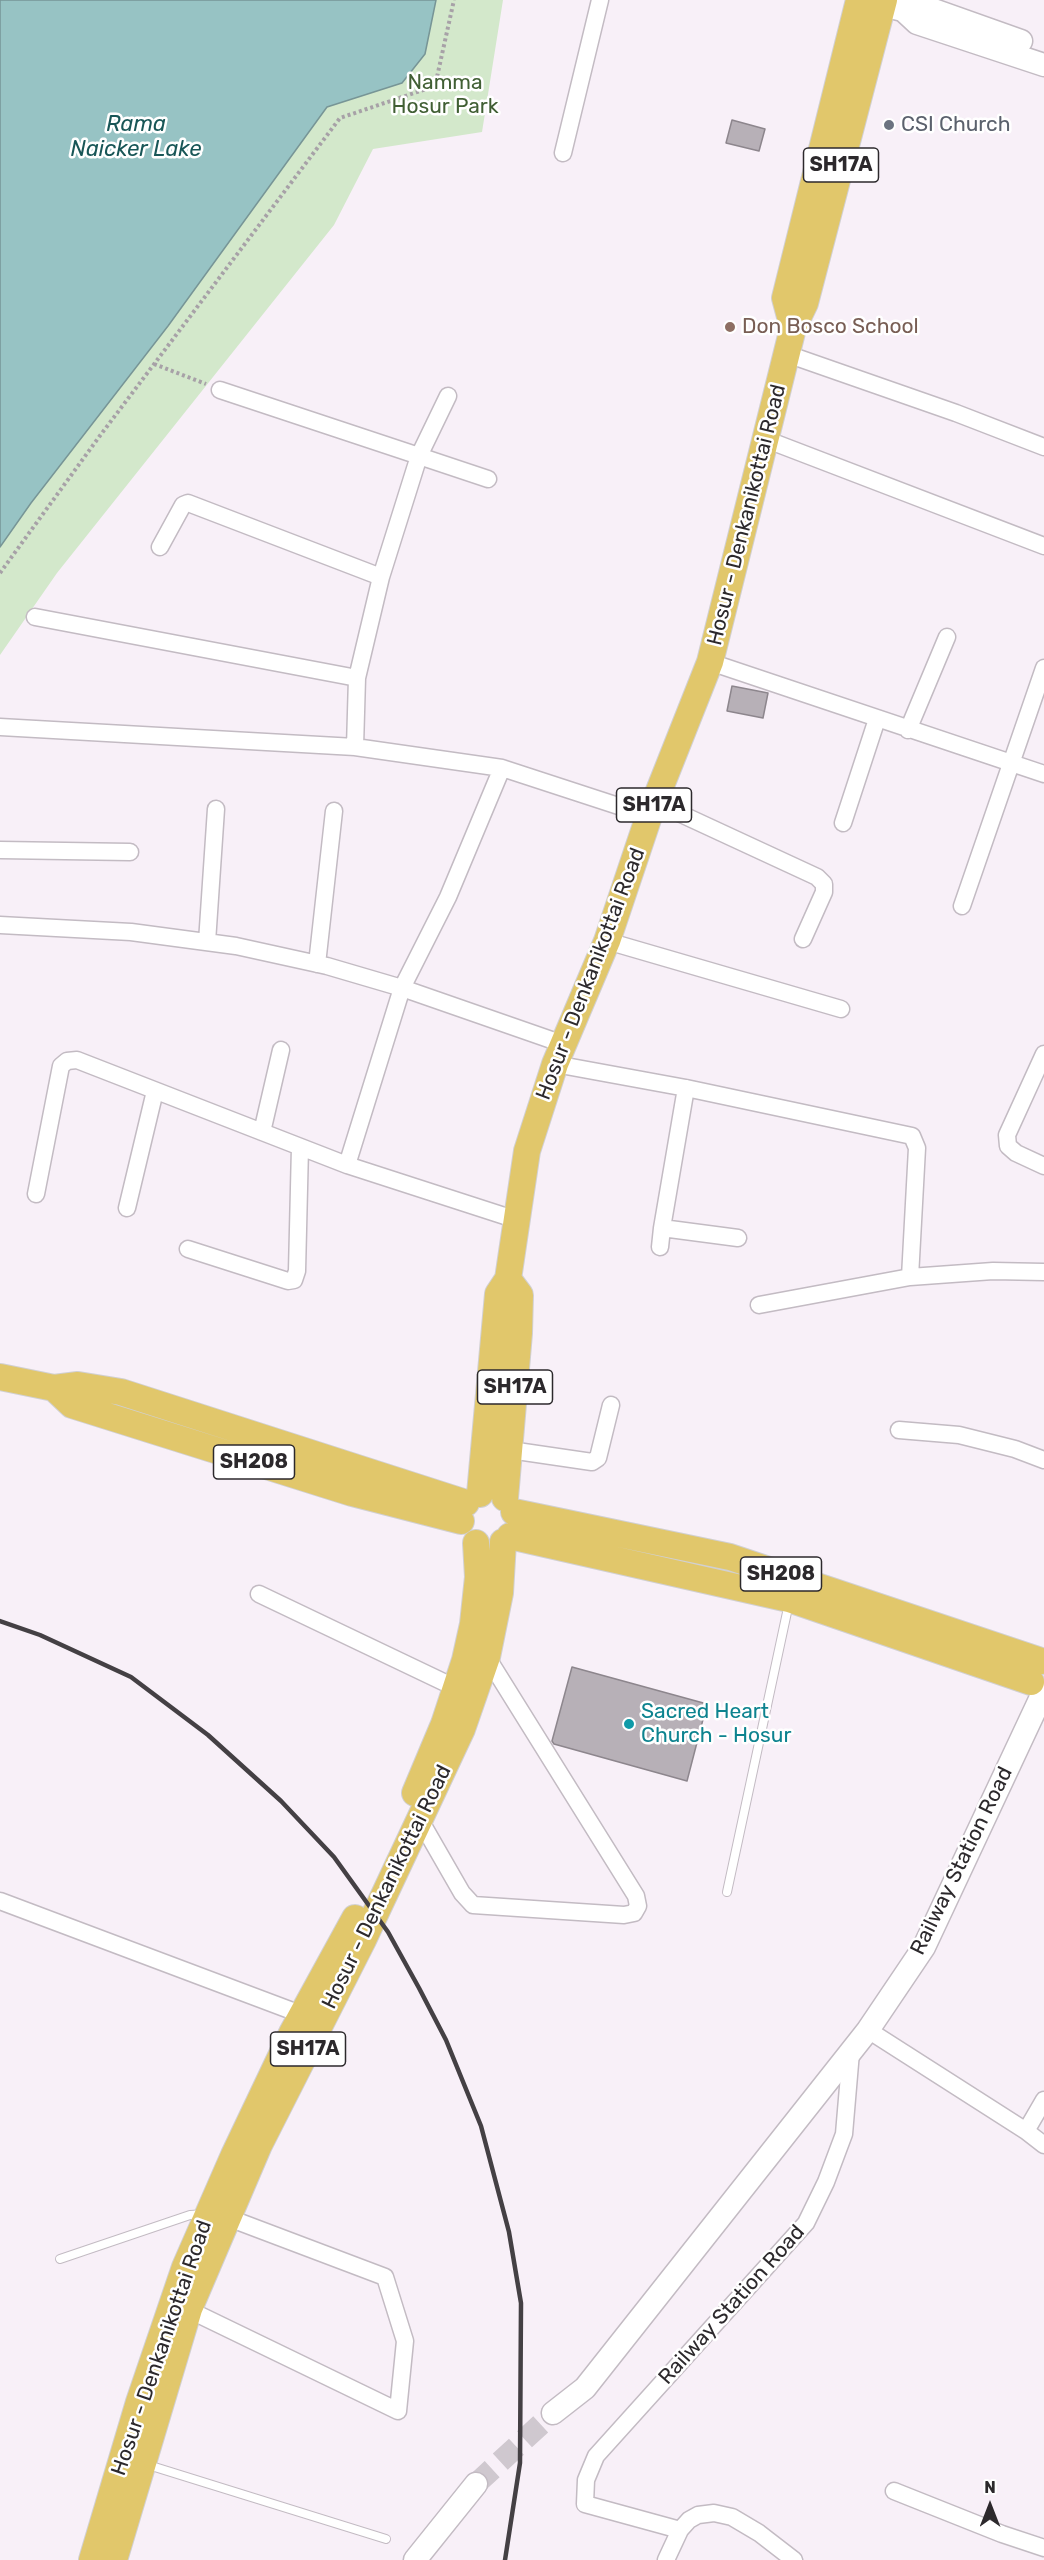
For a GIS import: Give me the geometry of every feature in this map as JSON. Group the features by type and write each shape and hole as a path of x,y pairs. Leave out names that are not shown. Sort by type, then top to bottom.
{"main road":[{"path":"878,3 926,7 1044,50"},
{"path":"878,3 917,22 1044,65"},
{"name":"Hosur - Denkanikottai Road","path":"114,2560 181,2306 185,2267 219,2215 239,2145 312,2018 420,1820 462,1729 487,1657 501,1593 491,1515 498,1294 508,1279 527,1152 559,1054 607,941 652,809 711,662 793,328 785,298 878,3"},
{"name":"Hosur - Denkanikottai Road","path":"312,2018 444,1725 473,1624 478,1577 476,1543 463,1530 491,1515 510,1450 520,1295 508,1279"},
{"name":"SH208","path":"0,1377 54,1388 78,1385 121,1392 491,1515 789,1599 1040,1678"},
{"name":"SH208","path":"491,1515 730,1557 1040,1678"},
{"name":"Railway Station Road","path":"554,2413 585,2388 868,2030 924,1947 1040,1678"},
{"name":"Hosur - Denkanikottai Road","path":"92,2560 139,2402 181,2306"},
{"path":"415,2560 476,2484"}],"street":[{"path":"563,153 600,0"},
{"path":"787,354 956,412 1044,447"},
{"path":"220,390 488,479"},
{"path":"355,747 357,678 381,577 419,456 447,396"},
{"path":"765,439 1044,546"},
{"path":"160,547 183,505 188,503 381,577"},
{"path":"35,617 357,678"},
{"path":"908,730 947,637"},
{"path":"711,662 1044,774"},
{"path":"962,906 1044,668"},
{"path":"843,823 877,719"},
{"path":"0,727 355,747 502,768 652,809 817,877 824,884 824,892 803,939"},
{"path":"347,1165 402,988 448,897 502,768"},
{"path":"207,942 216,809"},
{"path":"317,964 333,811"},
{"path":"0,850 130,852"},
{"path":"0,925 131,932 236,946 317,964 402,988 559,1054 686,1088 912,1136 917,1148 910,1277"},
{"path":"607,941 841,1009"},
{"path":"262,1132 282,1050"},
{"path":"1044,1054 1007,1135 1008,1146 1016,1153 1044,1166"},
{"path":"36,1194 61,1066 66,1061 77,1060 347,1165 517,1220"},
{"path":"660,1247 686,1088"},
{"path":"127,1208 155,1091"},
{"path":"188,1249 288,1281 294,1280 297,1271 300,1147"},
{"path":"663,1228 738,1238"},
{"path":"759,1305 910,1277 993,1271 1044,1272"},
{"path":"510,1450 592,1462 598,1458 611,1405"},
{"path":"899,1430 970,1437 1044,1460"},
{"path":"259,1594 456,1688"},
{"path":"420,1820 462,1893 473,1905 624,1915 634,1913 638,1906 636,1896 487,1657"},
{"path":"0,1901 312,2018"},
{"path":"868,2030 1026,2131 1044,2145"},
{"name":"Railway Station Road","path":"680,2530 585,2504 586,2481 596,2456 806,2223 826,2182 844,2134 851,2052"},
{"path":"1026,2131 1044,2100"},
{"path":"181,2306 398,2411 405,2341 385,2277 219,2215"},
{"path":"894,2491 1002,2534 1044,2548"},
{"path":"666,2560 680,2530 689,2520 698,2515 714,2513 732,2517 759,2533 794,2560"}],"lane":[{"path":"727,1892 789,1599"},
{"path":"60,2259 190,2215 219,2215"},
{"path":"141,2463 386,2539"}],"path":[{"path":"0,573 340,118 435,86 454,0"},
{"path":"154,364 220,390"}],"green space":[{"name":"Namma Hosur Park","path":"436,0 503,0 482,132 373,149 334,225 57,573 0,655 0,547 31,503 168,326 327,106 402,83 425,54"}],"water":[{"name":"Rama Naicker Lake","path":"0,0 436,0 425,54 402,83 327,107 168,326 31,503 0,547"}],"building":[{"path":"732,120 765,129 759,151 726,143"},
{"path":"732,686 768,693 763,718 727,711"},
{"name":"Sacred Heart Church - Hosur","path":"572,1667 707,1704 687,1781 554,1744 552,1741"}],"tunnel":[{"path":"476,2484 553,2413"}],"railway":[{"path":"0,1621 40,1635 131,1677 208,1735 281,1801 334,1857 388,1932 419,1988 446,2040 481,2126 509,2232 521,2303 520,2463 505,2560"}],"place":[{"name":"CSI Church","path":"889,125"},
{"name":"Don Bosco School","path":"730,327"},
{"name":"Sacred Heart Church - Hosur","path":"629,1724"}]}
